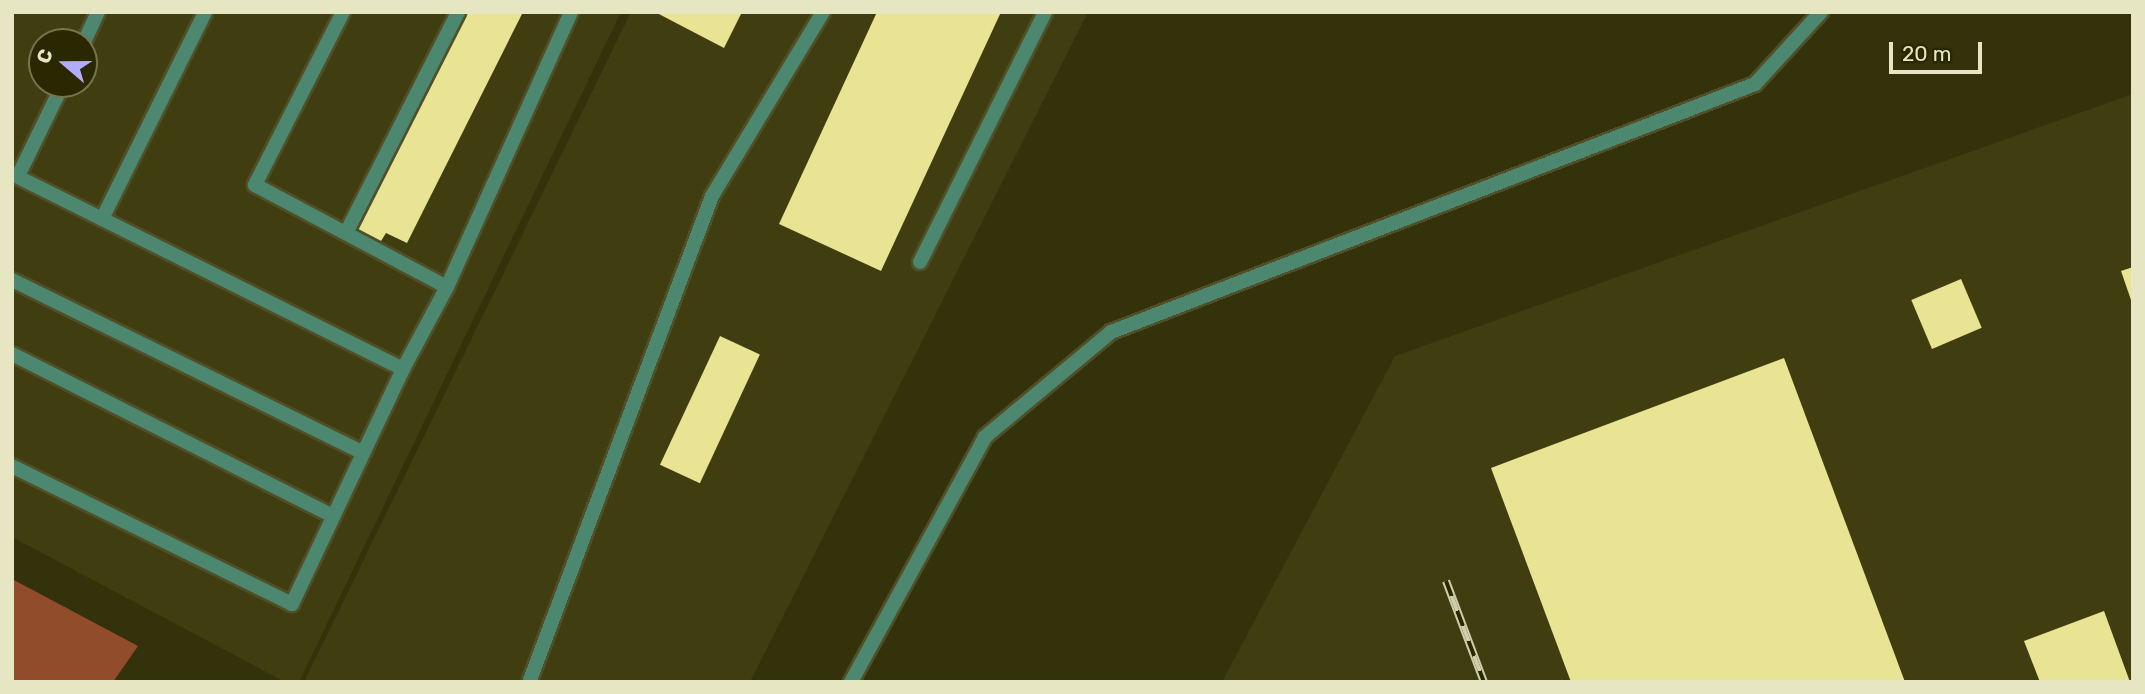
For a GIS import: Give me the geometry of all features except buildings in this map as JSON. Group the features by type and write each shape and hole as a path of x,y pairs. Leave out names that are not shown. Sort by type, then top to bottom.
{"lane":[{"path":"91,28 98,12"},
{"path":"102,219 205,12"},
{"path":"343,12 255,186 447,286"},
{"path":"346,233 458,12"},
{"path":"12,466 292,604 403,369 447,286 571,12"},
{"path":"530,680 712,196 822,12"},
{"path":"920,262 1045,12"},
{"path":"851,682 985,437 1111,332 1755,84 1821,12"},
{"path":"56,98 15,175 403,369"},
{"path":"12,280 363,453"},
{"path":"12,354 333,516"}],"shaded area":[{"path":"12,12 621,12 299,682 285,682 12,537"},
{"path":"631,12 1088,12 750,682 304,682"},
{"path":"2133,94 2133,682 1222,682 1395,356"},
{"path":"12,579 138,646 113,682 12,682"}],"railway":[{"path":"1446,581 1484,682"}]}
